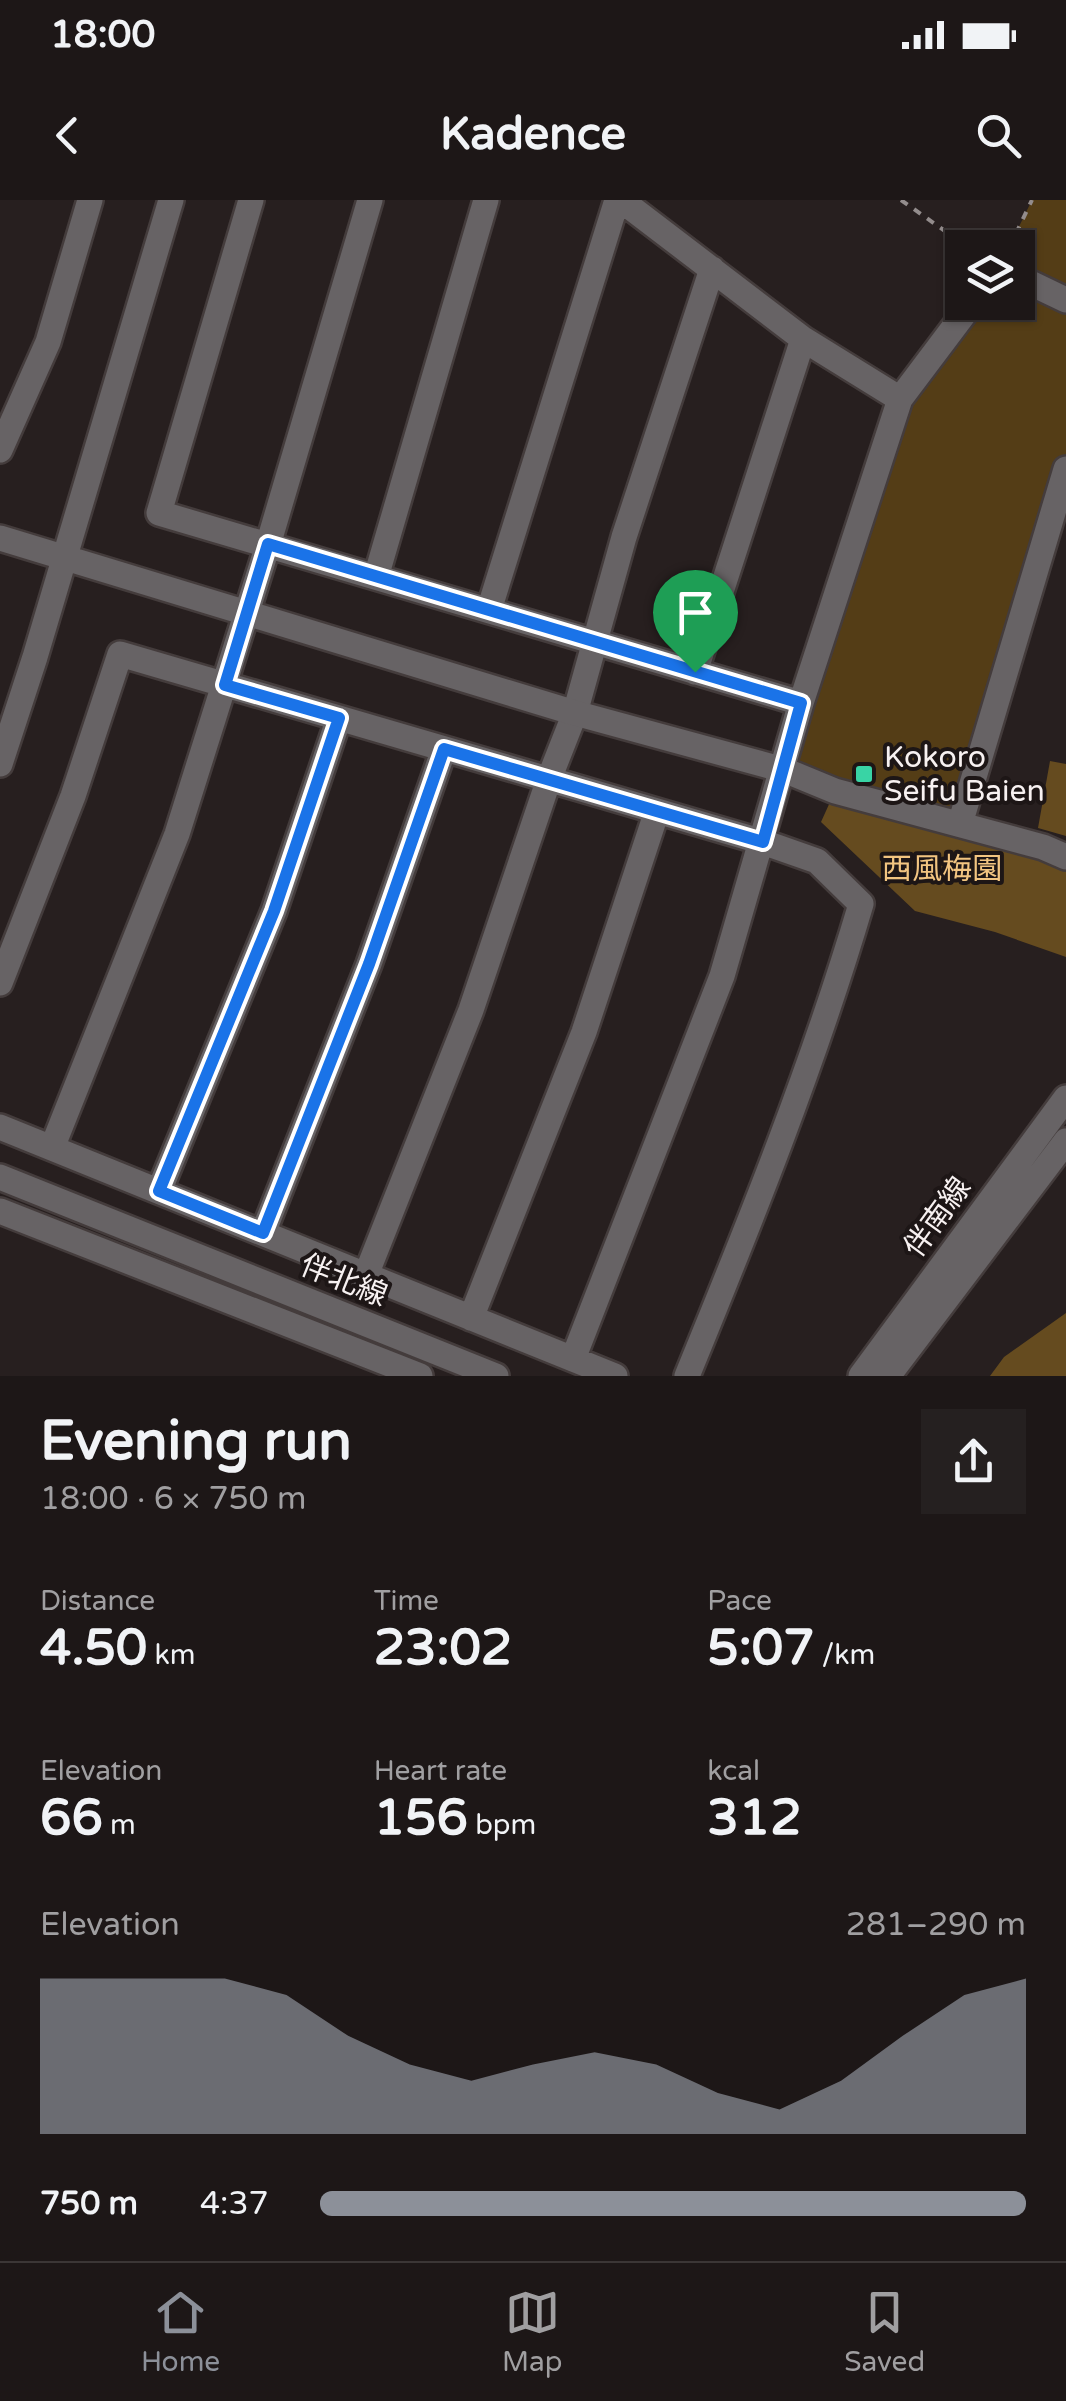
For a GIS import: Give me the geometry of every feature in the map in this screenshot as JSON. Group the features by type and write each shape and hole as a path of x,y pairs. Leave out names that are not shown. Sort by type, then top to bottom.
{"street":[{"path":"0,450 48,342 90,200"},
{"path":"0,764 170,200"},
{"path":"250,200 159,513 801,703"},
{"path":"52,1148 177,834 370,200"},
{"path":"376,577 486,200"},
{"path":"489,610 619,200 803,339 900,400"},
{"path":"366,1275 471,1010 575,713 629,520 712,269"},
{"path":"1035,286 1066,300"},
{"path":"574,1359 722,976 801,703 900,400 960,320"},
{"path":"695,672 803,339"},
{"path":"960,824 1066,469"},
{"path":"0,538 575,713 784,770 836,792 1043,847 1066,858"},
{"path":"0,983 73,796 120,654 817,861 861,904 830,1008 780,1147 687,1376"},
{"path":"159,1191 274,911 339,718"},
{"path":"263,1233 369,964 444,749"},
{"path":"471,1318 584,1032 657,811"},
{"name":"伴南線","path":"860,1376 1066,1098"},
{"path":"0,1127 615,1376"},
{"name":"伴南線","path":"888,1376 1066,1141"},
{"name":"伴北線","path":"0,1177 496,1376"},
{"name":"伴北線","path":"0,1211 420,1376"}],"path":[{"path":"901,200 945,232"},
{"path":"1018,230 1032,200"}],"shaded area":[{"path":"1032,200 1066,200 1066,469 960,824 784,770 900,399 960,320 1035,320 1035,230 1017,230"}],"green space":[{"name":"西風梅園","path":"1050,761 1066,764 1066,836 1038,828"},
{"name":"西風梅園","path":"835,791 1066,857 1066,957 995,932 915,911 821,822"},
{"path":"1066,1313 1066,1376 990,1376 1004,1357"}],"place":[{"name":"Kokoro Seifu Baien","path":"864,774"}],"route":[{"path":"268,544 695,672 801,703 763,842 444,749 369,964 263,1233 159,1191 274,911 339,718 225,685 268,544"}]}
